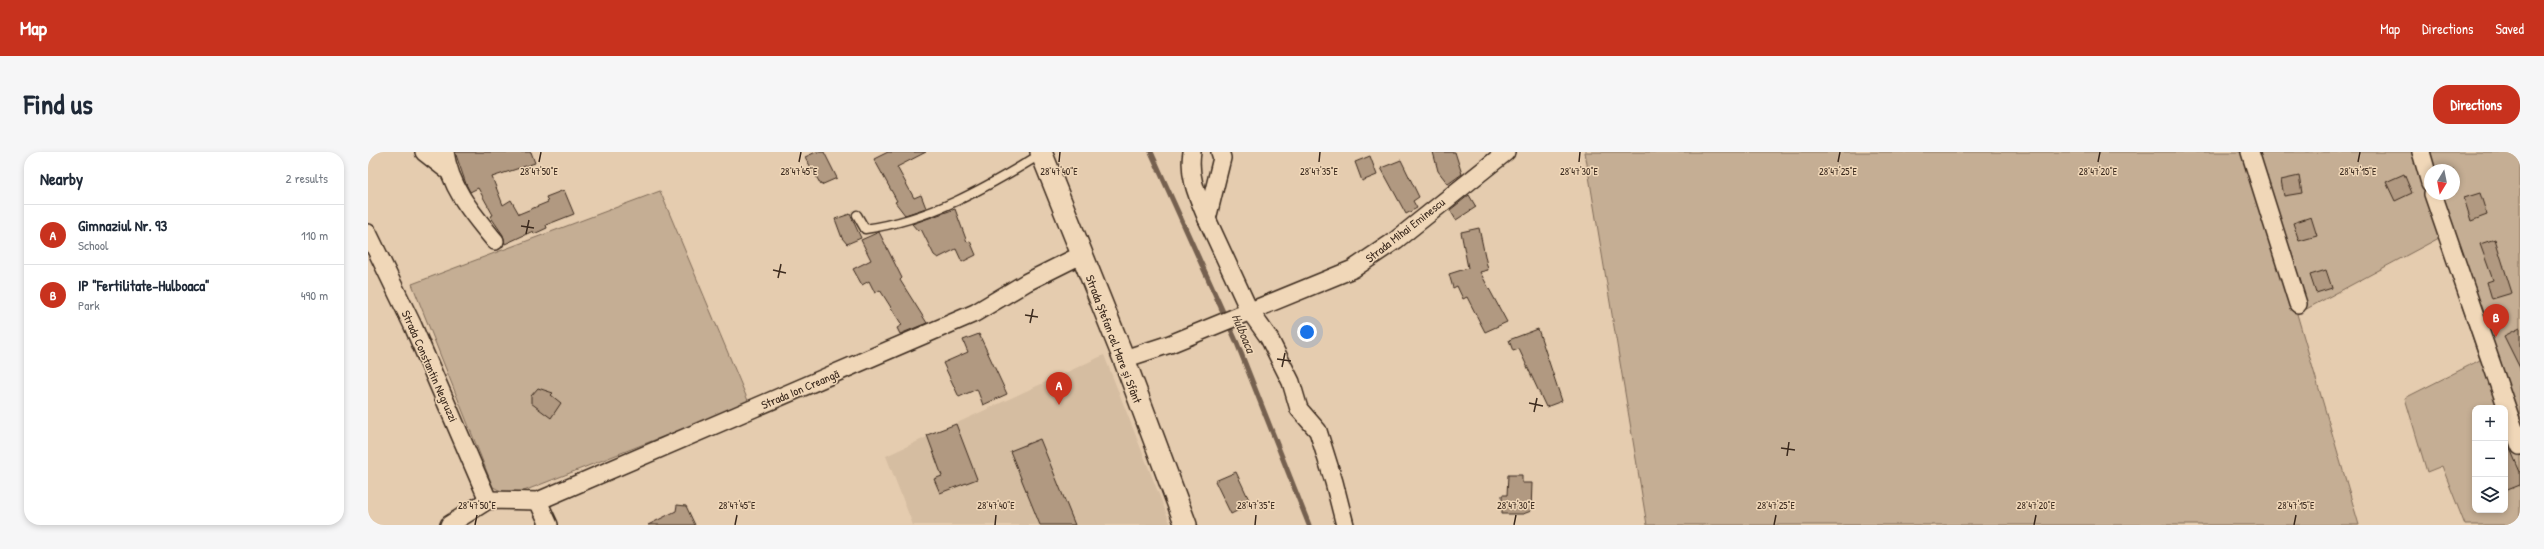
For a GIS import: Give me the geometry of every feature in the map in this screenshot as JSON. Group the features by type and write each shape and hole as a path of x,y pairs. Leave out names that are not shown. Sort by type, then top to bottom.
{"street":[{"path":"424,152 448,170"},
{"path":"445,152 448,170 465,205 495,241"},
{"path":"1192,152 1191,161 1193,187 1207,219 1243,313 1269,338 1291,382 1299,409 1318,431 1334,482 1345,525"},
{"path":"1207,219 1222,158 1220,152"},
{"name":"Strada Mihai Eminescu","path":"1124,359 1208,328 1353,269 1396,240 1506,152"},
{"path":"2250,152 2298,304"},
{"path":"2420,152 2424,164"},
{"name":"Strada Ștefan cel Mare și Sfânt","path":"1041,153 1124,359 1186,525"},
{"path":"2435,200 2520,446"},
{"name":"Strada Constantin Negruzzi","path":"368,233 413,326 488,500"},
{"name":"Strada Ion Creangă","path":"538,501 975,313 1027,282 1082,255"},
{"path":"449,525 488,500 538,501 549,525"}],"lane":[{"name":"Strada Ștefan cel Mare și Sfânt","path":"856,215 865,229 918,217 969,196 1041,153"}],"shaded area":[{"path":"1585,152 2520,152 2520,525 2465,525 2442,466 2427,472 2405,398 2480,360 2439,238 2297,314 2359,525 1647,525"},
{"path":"660,191 749,403 511,496 493,487 412,284"},
{"path":"1104,355 1171,525 913,525 886,456"}],"building":[{"path":"455,152 531,152 535,163 492,177 503,205 511,200 519,214 548,202 546,197 564,190 574,214 546,225 547,228 534,234 533,231 505,244 503,235 490,216 493,215 478,188 470,192"},
{"path":"816,152 824,152 837,178 821,185 805,157"},
{"path":"888,152 926,152 897,167 914,198 921,195 926,208 905,215 895,202 897,201 874,159"},
{"path":"1433,152 1455,152 1462,174 1448,184 1438,171"},
{"path":"1370,156 1377,175 1362,181 1355,162"},
{"path":"1401,160 1419,197 1413,201 1417,208 1406,214 1381,168"},
{"path":"2404,174 2412,193 2395,201 2386,182"},
{"path":"2299,176 2302,193 2284,196 2281,180"},
{"path":"2480,193 2487,215 2471,221 2464,198"},
{"path":"1469,195 1476,207 1456,220 1450,210"},
{"path":"955,209 967,242 970,241 976,255 962,262 956,249 938,258 934,255 921,229 918,231 912,224"},
{"path":"850,214 861,238 847,244 842,238 835,219"},
{"path":"2311,217 2317,236 2299,241 2293,223"},
{"path":"1479,228 1488,270 1480,272 1507,322 1485,332 1467,297 1463,299 1457,286 1453,288 1449,274 1468,268 1461,232"},
{"path":"879,232 902,278 900,280 927,323 900,334 897,328 902,325 880,290 875,293 869,281 862,285 853,269 871,260 861,240"},
{"path":"2495,239 2512,293 2492,299 2487,282 2493,280 2480,244"},
{"path":"2326,270 2332,288 2316,293 2310,275"},
{"path":"2520,328 2520,368 2504,336"},
{"path":"1538,329 1562,401 1546,407 1519,349 1513,351 1509,340"},
{"path":"979,334 1007,394 983,405 977,389 959,397 943,363 968,352 963,340"},
{"path":"538,388 553,393 551,395 561,403 551,418 531,403 531,396"},
{"path":"956,424 977,479 940,493 934,479 942,476 927,435"},
{"path":"1040,439 1075,525 1040,525 1010,451"},
{"path":"2508,444 2520,472 2520,485 2508,490"},
{"path":"1236,472 1251,504 1231,514 1215,481"},
{"path":"1508,475 1522,475 1522,483 1532,483 1531,511 1523,514 1502,514 1502,495 1507,495"},
{"path":"677,505 686,506 695,525 648,525 676,511"}],"waterway":[{"name":"Hulboaca","path":"1151,152 1237,343 1309,525"}],"place":[{"name":"IP \"Fertilitate-Hulboaca\"","path":"2496,337"},
{"name":"Gimnaziul Nr. 93","path":"1059,405"}]}
